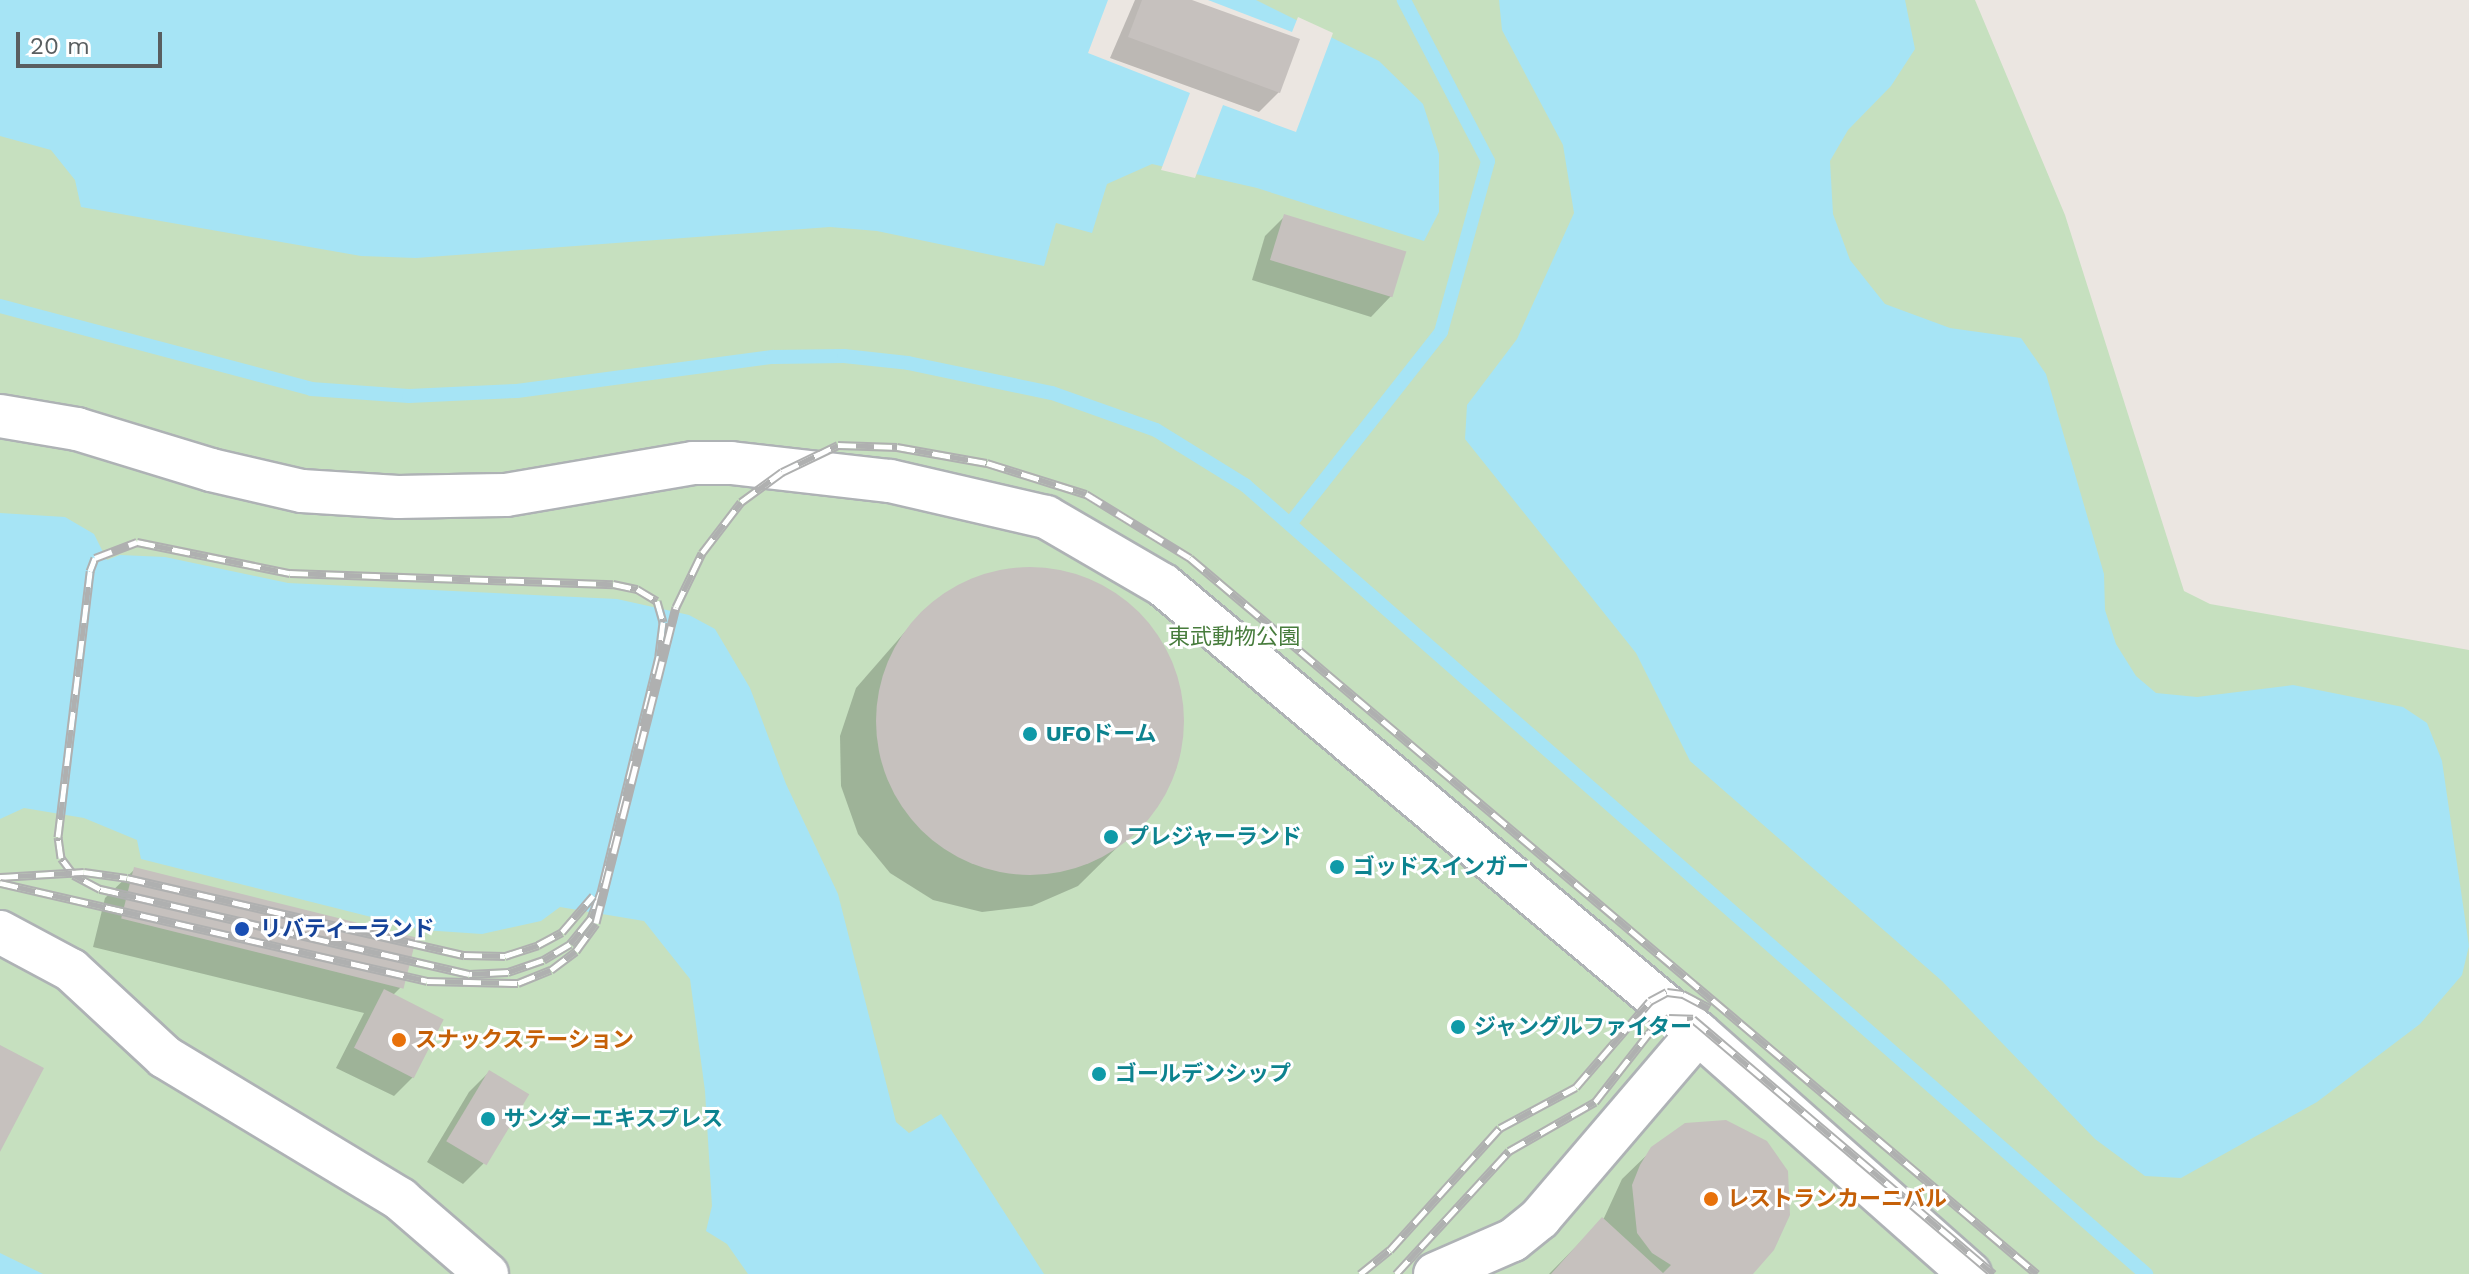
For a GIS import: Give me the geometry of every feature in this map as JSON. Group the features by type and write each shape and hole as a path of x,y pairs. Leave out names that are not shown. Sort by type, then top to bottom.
{"street":[{"path":"0,416 77,429 302,491 398,497 506,495 693,463 731,463 890,481 1046,517 1163,585 1698,1033 1970,1274"},
{"path":"0,932 71,970 165,1057 400,1199 487,1274"},
{"path":"1435,1274 1513,1240 1540,1218 1698,1033"}],"green space":[{"name":"東武動物公園","path":"0,0 1975,0 2065,215 2184,591 2210,604 2469,650 2469,1274 0,1274"}],"water":[{"path":"0,0 1256,0 1379,61 1423,104 1439,154 1439,212 1424,241 1257,188 1152,164 1107,184 1092,233 1056,223 1044,266 877,231 830,227 416,258 361,256 81,207 75,180 51,150 0,136"},
{"path":"1499,0 1905,0 1915,49 1891,86 1848,130 1830,161 1833,214 1850,260 1885,304 1950,328 2021,338 2046,374 2104,574 2105,610 2116,644 2136,676 2156,693 2197,697 2293,685 2403,707 2427,723 2442,761 2469,946 2462,975 2420,1024 2317,1102 2181,1178 2145,1176 2095,1139 1942,981 1690,761 1636,653 1465,439 1467,405 1517,339 1574,213 1563,145 1502,30"},
{"path":"0,513 65,517 94,534 107,560 120,555 165,557 288,583 617,599 689,615 715,629 750,688 786,784 838,894 896,1122 909,1133 941,1114 1044,1274 748,1274 727,1244 706,1231 712,1206 705,1091 690,979 644,921 560,907 541,921 482,934 423,930 141,859 137,840 84,818 24,808 0,819"},
{"path":"0,1253 43,1274 0,1274"}],"pier":[{"path":"1108,0 1208,0 1292,32 1298,17 1333,33 1296,132 1223,105 1195,178 1161,170 1190,93 1088,53"}],"building":[{"path":"1142,0 1192,0 1300,39 1280,93 1128,37"},
{"path":"1284,214 1406,251 1392,297 1270,260"},
{"name":"UFOドーム","path":"1030,567 1060,570 1089,579 1115,593 1139,612 1158,636 1172,662 1181,691 1184,721 1181,751 1172,780 1158,806 1139,830 1115,849 1089,863 1060,872 1030,875 1000,872 971,863 945,849 921,830 902,806 888,780 879,751 876,721 879,691 888,662 902,636 921,612 945,593 971,579 1000,570"},
{"path":"134,867 416,937 404,989 121,918"},
{"path":"384,989 444,1019 414,1078 354,1048"},
{"path":"0,1045 44,1068 0,1152"},
{"path":"489,1070 529,1094 487,1165 446,1141"},
{"name":"レストランカーニバル","path":"1726,1120 1767,1141 1788,1171 1790,1215 1774,1250 1753,1274 1551,1274 1602,1217 1663,1273 1671,1265 1652,1253 1637,1233 1632,1185 1640,1165 1651,1147 1685,1123"}],"waterway":[{"path":"1290,524 1441,332 1488,161 1404,0"},
{"path":"0,306 311,389 409,396 517,391 773,357 844,356 908,363 1052,393 1156,430 1245,485 2146,1274"}],"railway":[{"path":"0,883 427,981 518,983 551,970 576,951 596,923 676,607 702,553 741,502 782,472 838,445 897,447 987,463 1086,494 1190,558 2037,1274"},
{"path":"137,542 290,573 613,584 637,589 657,601 663,622 659,656 601,892 591,918 570,944 543,960 508,972 469,974 100,889 74,875 61,858 58,837 90,571 95,558 137,542"},
{"path":"0,877 84,872 127,878 464,955 505,956 538,945 562,932 593,896"},
{"path":"1360,1274 1390,1250 1500,1128 1576,1087 1650,1001 1667,992 1683,994 1709,1008"},
{"path":"1396,1274 1509,1151 1595,1102 1653,1028 1669,1018 1693,1019 1994,1274"}],"place":[{"name":"UFOドーム","path":"1030,734"},
{"name":"プレジャーランド","path":"1111,837"},
{"name":"ゴッドスインガー","path":"1337,867"},
{"name":"リバティーランド","path":"242,929"},
{"name":"ジャングルファイター","path":"1458,1027"},
{"name":"スナックステーション","path":"399,1040"},
{"name":"ゴールデンシップ","path":"1099,1074"},
{"name":"サンダーエキスプレス","path":"488,1119"},
{"name":"レストランカーニバル","path":"1711,1199"}]}
